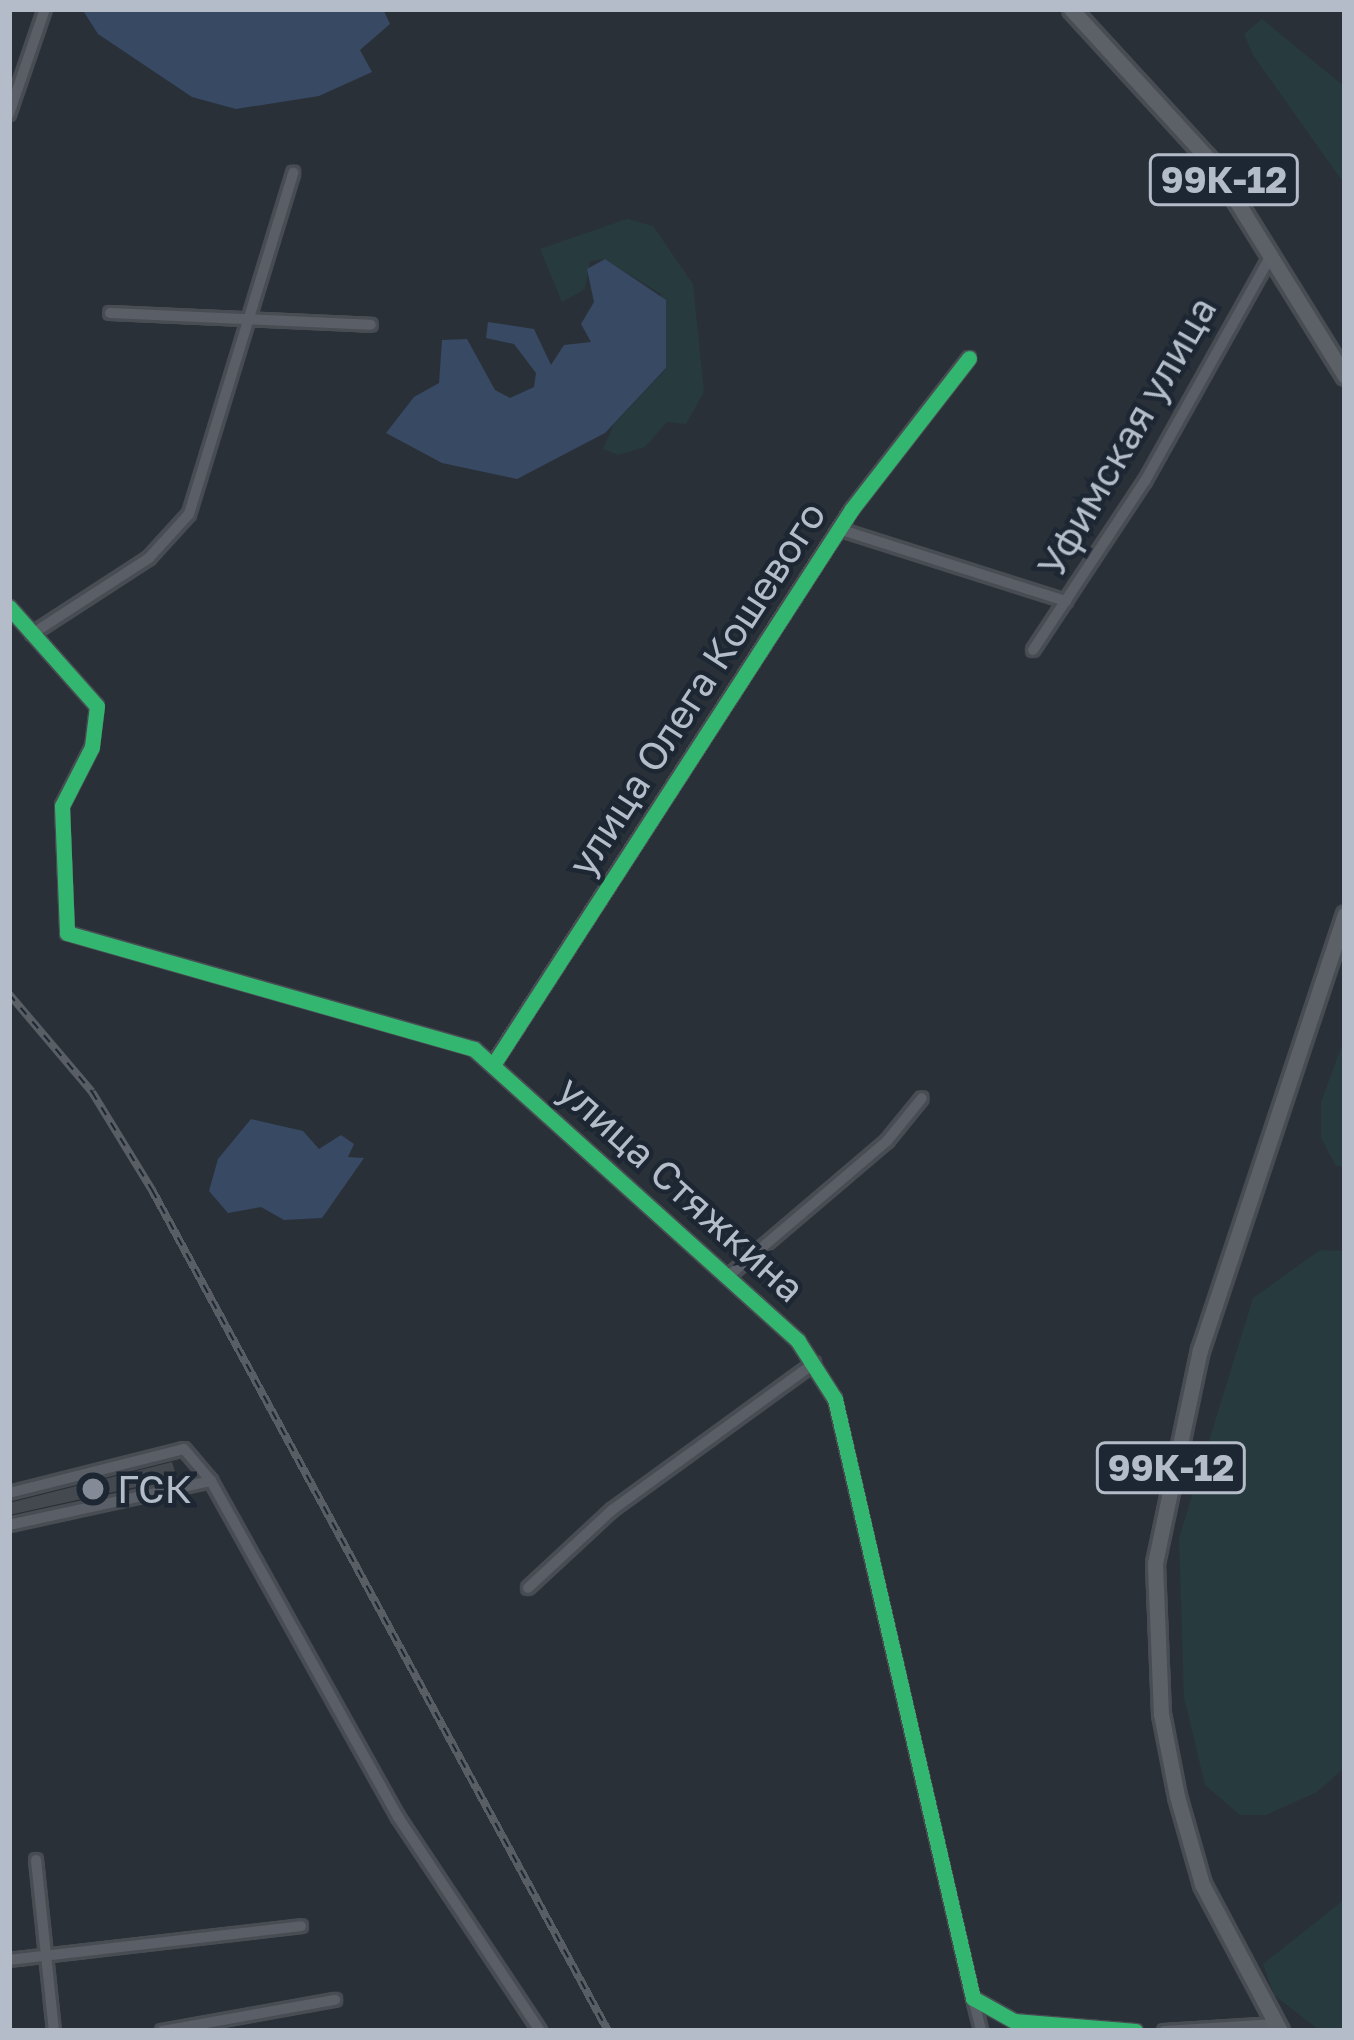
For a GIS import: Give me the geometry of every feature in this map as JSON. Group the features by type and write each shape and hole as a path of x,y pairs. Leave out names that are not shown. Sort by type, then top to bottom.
{"main road":[{"name":"99К-12","path":"1071,9 1169,110 1272,254 1345,376"},
{"name":"99К-12","path":"1278,2028 1202,1884 1177,1796 1161,1714 1155,1563 1200,1350 1345,914"}],"street":[{"path":"9,114 45,9"},
{"path":"32,634 181,526 210,464 293,172"},
{"name":"Уфимская улица","path":"1033,650 1272,254"},
{"path":"110,313 371,325"},
{"name":"улица Олега Кошевого","path":"493,1065 844,531 969,358"},
{"path":"844,531 1066,601"},
{"name":"улица Стяжкина","path":"9,607 97,706 92,747 62,806 67,934 453,1040 493,1065 732,1273 814,1363 835,1399 981,2031"},
{"path":"732,1273 886,1141 922,1098"},
{"path":"527,1588 612,1510 814,1363"},
{"path":"9,1493 184,1449 211,1481 398,1817 540,2031"},
{"path":"9,1525 211,1481"},
{"path":"36,1860 54,2031"},
{"path":"9,1960 301,1926"},
{"path":"973,1998 1014,2020 1136,2031"},
{"path":"161,2031 335,2000"},
{"path":"1164,2031 1278,2028"}],"green space":[{"path":"1262,19 1345,87 1345,185 1253,55 1244,34"},
{"path":"627,219 653,226 693,284 704,392 686,424 667,422 645,447 618,455 603,449 614,424 666,369 661,294 604,259 590,261 585,289 562,302 540,249"},
{"path":"1345,1037 1345,1166 1336,1166 1321,1138 1321,1102"},
{"path":"1320,1250 1345,1251 1345,1767 1317,1792 1266,1815 1240,1815 1205,1785 1184,1697 1179,1538 1253,1298"},
{"path":"1345,1899 1345,2031 1320,2031 1274,1995 1263,1964"}],"water":[{"path":"82,9 383,9 390,24 360,50 372,72 319,96 236,109 192,97 98,34"},
{"path":"605,259 666,300 666,368 605,433 517,479 442,463 386,433 414,397 439,383 442,340 467,339 495,390 510,398 534,387 536,373 514,344 486,338 488,322 534,329 551,365 564,345 591,342 581,324 594,302 587,269"},
{"path":"251,1119 303,1131 319,1149 341,1135 354,1144 348,1157 364,1158 322,1218 284,1220 261,1207 228,1213 209,1191 218,1159"}],"building":[{"name":"ГСК","path":"172,1462 177,1478 9,1515 9,1503"}],"railway":[{"path":"9,994 92,1092 152,1190 608,2031"}],"cycle path":[{"path":"493,1065 852,509 969,358"},
{"path":"9,607 97,706 92,747 62,806 67,933 474,1049 798,1341 835,1399 973,1998 1014,2021 1136,2031"}],"place":[{"name":"ГСК","path":"93,1489"}]}
